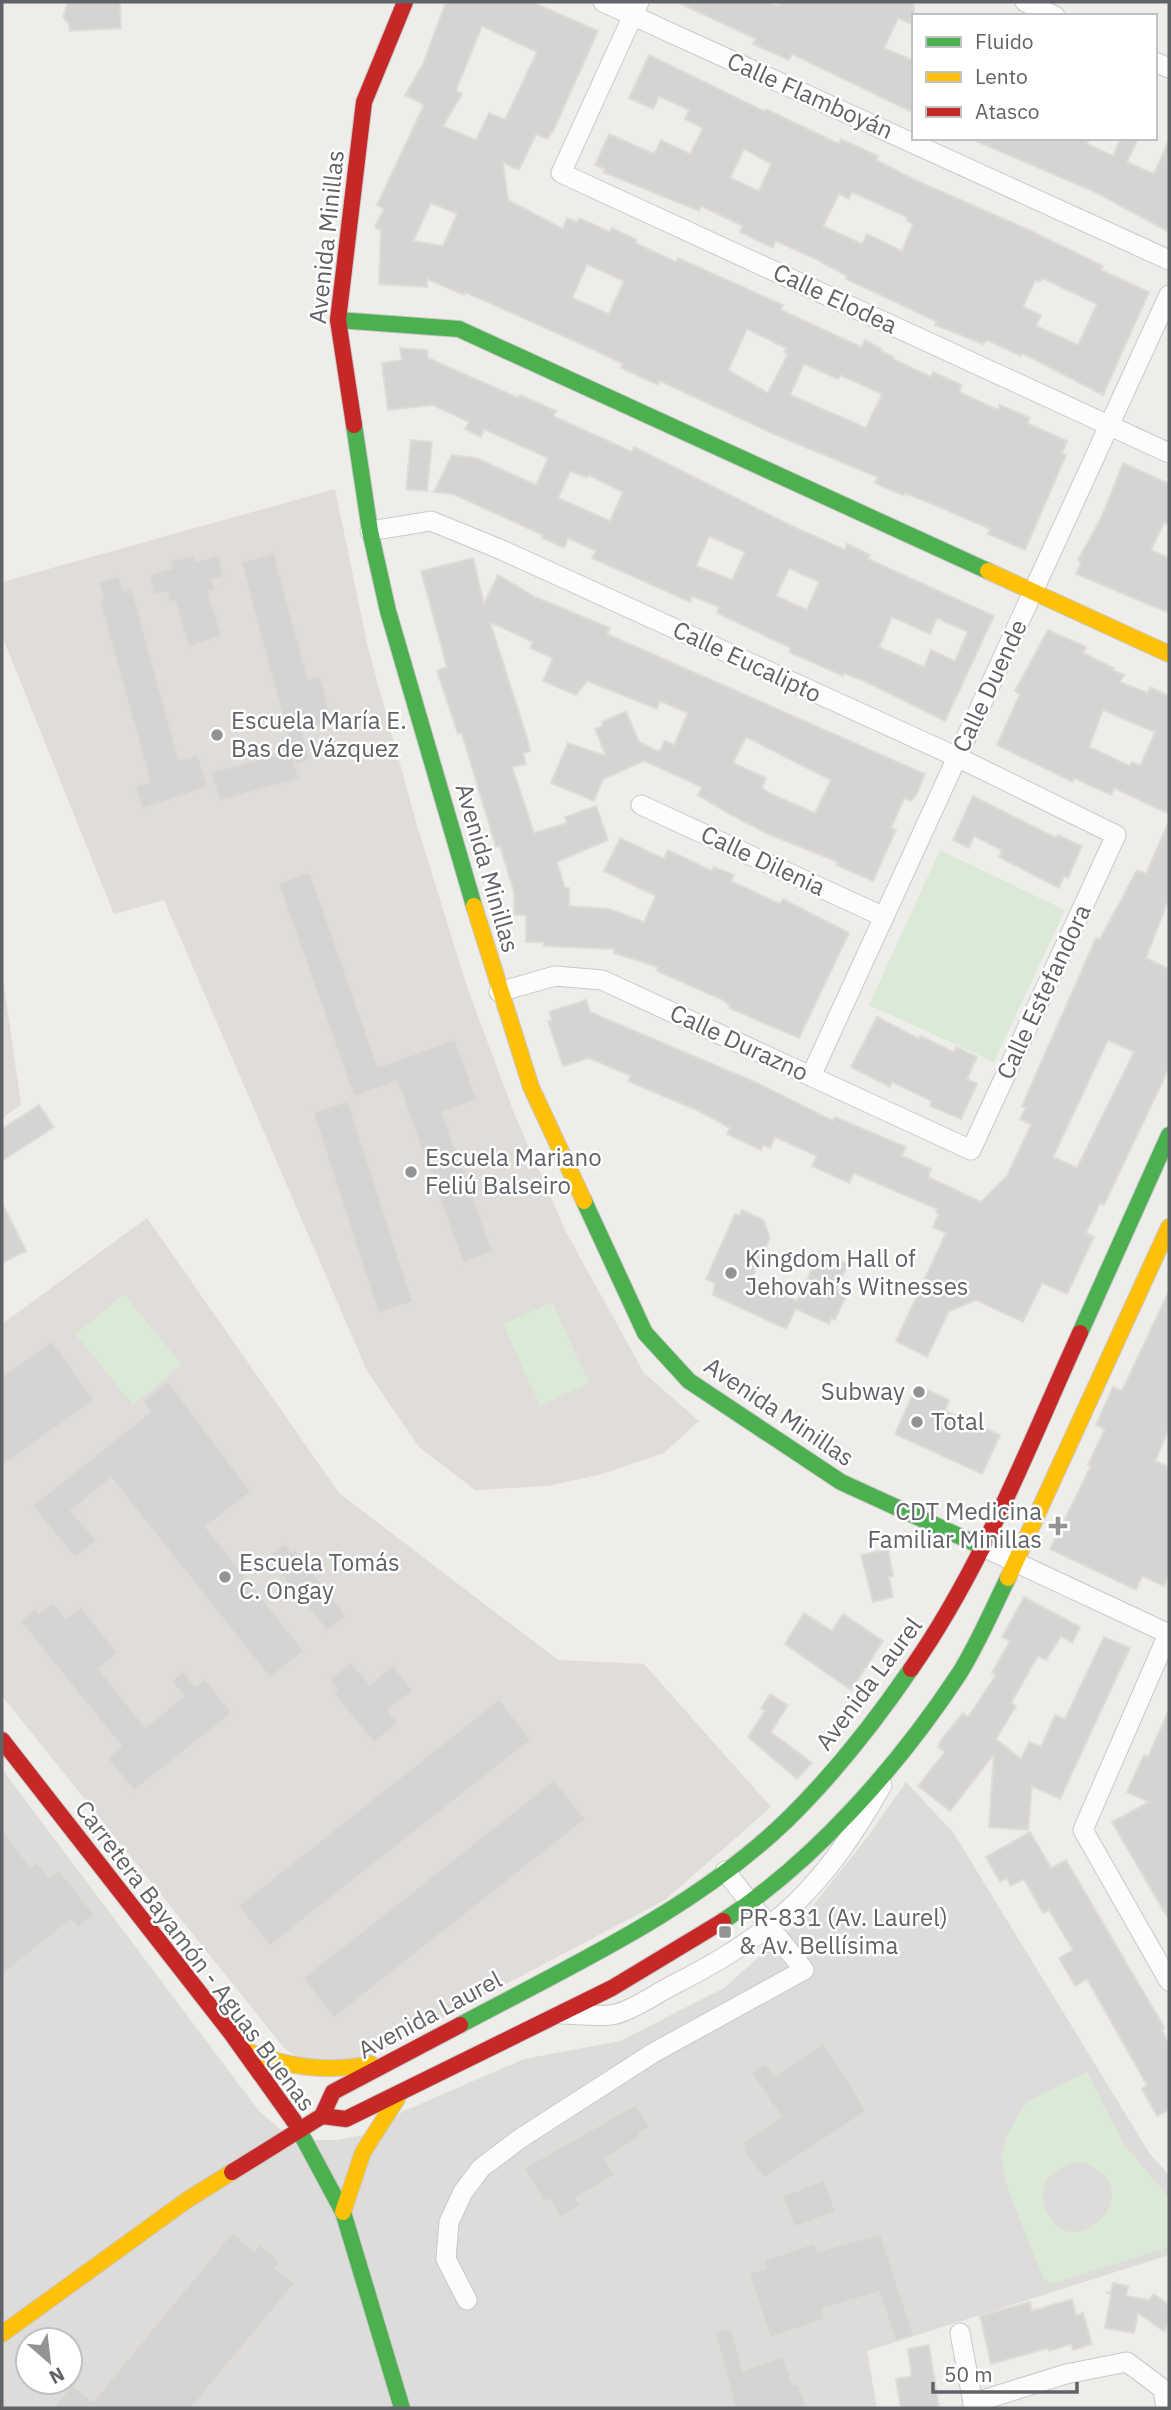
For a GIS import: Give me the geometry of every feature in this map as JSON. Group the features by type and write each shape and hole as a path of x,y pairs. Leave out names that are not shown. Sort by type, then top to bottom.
{"main road":[{"name":"Avenida Minillas","path":"405,2 364,102 338,320 370,531 388,611 499,992 531,1087 645,1333 688,1381 841,1482 983,1547"},
{"path":"338,320 459,329 1169,654"},
{"name":"Avenida Laurel","path":"2,2334 187,2200 322,2116 333,2092 652,1920 725,1871 786,1821 866,1735 939,1629 983,1547 1169,1135"},
{"path":"322,2116 346,2119 554,2014 612,1988 661,1961 752,1902 801,1860 896,1761 960,1672 1016,1563 1169,1227"},
{"name":"Carretera Bayamón - Aguas Buenas","path":"2,1740 244,2050 300,2132 331,2184 343,2212 402,2408"},
{"path":"244,2050 305,2071 350,2069 397,2059"},
{"path":"343,2212 360,2153 373,2129 404,2090"}],"street":[{"name":"Calle Flamboyán","path":"603,2 636,9 912,139"},
{"path":"1025,2 1051,14"},
{"name":"Calle Elodea","path":"636,9 561,173 1169,453"},
{"name":"Calle Flamboyán","path":"914,140 1169,260"},
{"name":"Calle Duende","path":"811,1076 1169,295"},
{"name":"Calle Eucalipto","path":"370,531 431,521 515,556 957,757 1116,835"},
{"name":"Calle Dilenia","path":"641,805 884,917"},
{"name":"Calle Estefandora","path":"971,1150 1116,835"},
{"name":"Calle Durazno","path":"499,992 555,976 602,980 971,1150"},
{"path":"983,1547 1169,1633 1083,1830 1169,1981"},
{"path":"554,2014 615,2014 705,1969 772,1927 811,1891 858,1828 896,1761"},
{"path":"467,2300 446,2259 449,2222 463,2192 481,2168 653,2053 804,1970 725,1871"},
{"path":"960,2333 973,2405 1066,2374 1127,2362 1163,2389 1167,2408"}],"shaded area":[{"path":"335,489 368,648 416,822 467,987 514,1113 566,1232 644,1373 699,1421 664,1453 602,1474 548,1486 475,1490 419,1447 367,1371 164,900 114,914 2,636 2,582"},
{"path":"2,972 21,1105 2,1118"},
{"name":"Escuela Tomás C. Ongay","path":"147,1218 339,1493 558,1660 644,1664 771,1807 665,1900 357,2063 309,2065 284,2048 2,1696 2,1324"},
{"path":"2,1769 259,2111 287,2135 312,2140 336,2140 365,2135 404,2111 524,2059 620,2041 724,1988 803,1918 866,1839 906,1782 953,1832 1150,2154 1169,2175 1169,2255 867,2351 877,2408 2,2408"}],"green space":[{"path":"940,850 1065,910 994,1062 869,1005"},
{"path":"124,1294 182,1365 133,1405 75,1334"},
{"path":"552,1302 589,1383 540,1406 503,1324"},
{"path":"1087,2072 1124,2144 1169,2198 1169,2247 1051,2284 1043,2278 1008,2189 1001,2158 1007,2135 1026,2102","holes":["1081,2162 1102,2173 1111,2188 1111,2203 1103,2217 1090,2228 1075,2232 1060,2228 1047,2213 1043,2203 1044,2186 1049,2178 1062,2167"]}],"building":[{"path":"68,2 120,2 121,28 70,31 69,24 63,17"},
{"path":"446,2 532,2 598,31 547,139 536,134 519,170 503,163 508,200 563,229 567,218 577,222 579,218 610,232 612,228 637,240 635,243 676,262 678,258 783,305 781,310 861,347 865,340 894,357 893,359 931,377 933,372 962,385 959,392 998,410 1000,405 1030,418 1027,423 1067,441 1062,453 1066,455 1025,550 988,534 990,529 875,483 878,477 776,435 660,381 658,385 621,368 623,364 590,348 465,292 464,295 427,279 427,287 379,284 381,230 375,227 384,209 377,205 424,105 405,95 423,64","holes":["482,26 537,52 505,120 489,113 476,140 443,126 462,94 456,90","431,203 457,214 443,246 413,241","587,264 624,281 609,314 572,298","747,329 786,348 784,352 788,354 768,393 728,370","804,364 838,379 840,375 882,394 866,428 790,395"]},
{"path":"677,2 767,2 778,6 780,2 914,2 912,24 898,18 884,48 912,60 912,112 792,54 789,60 753,44 756,39"},
{"path":"649,55 764,111 766,109 839,144 841,139 878,156 876,160 915,180 1027,229 1103,266 1101,270 1149,292 1103,395 1022,353 1021,356 987,340 983,344 935,325 936,321 846,279 847,276 818,260 776,241 773,248 740,232 743,226 701,206 699,211 603,172 605,169 595,165 609,134 654,154 661,140 690,154 703,128 685,119 689,110 659,96 653,109 629,98","holes":["744,149 771,164 759,191 730,178","852,192 907,217 906,220 913,224 902,251 867,234 862,244 823,226 839,194 849,199","1042,278 1097,304 1078,345 1036,326 1041,315 1023,307 1035,280 1040,282"]},
{"path":"974,140 1088,140 1087,144 1113,156 1120,140 1137,140 1127,162 1154,174 1169,140 1169,232 1095,192"},
{"path":"400,348 427,350 428,358 518,398 520,395 556,411 553,416 632,452 634,447 792,526 845,550 847,544 870,555 868,559 994,616 945,721 864,681 844,673 843,676 789,652 791,648 717,613 719,607 692,596 690,602 592,558 596,551 568,538 564,548 542,538 543,535 453,494 434,492 452,455 476,458 536,485 548,458 484,429 481,437 465,429 469,422 433,405 388,410 382,363 402,360","holes":["570,471 587,478 588,475 623,492 610,521 558,498","709,536 745,552 732,580 696,566","789,568 819,582 807,610 776,596","892,617 930,634 937,618 968,632 955,661 931,650 924,667 879,647"]},
{"path":"411,440 432,442 427,491 406,489"},
{"path":"1123,463 1169,484 1169,525 1164,523 1151,550 1169,558 1169,613 1076,574 1081,562 1078,560 1102,516"},
{"path":"274,553 308,678 320,675 332,721 302,730 310,760 295,764 241,562"},
{"path":"194,555 196,561 219,555 224,577 212,580 215,591 208,592 222,636 188,647 175,601 169,603 167,592 154,595 149,574 172,568 170,561"},
{"path":"473,558 484,604 498,575 535,597 610,628 607,634 925,774 916,796 911,801 904,798 891,828 896,830 873,881 836,865 838,862 768,834 731,815 698,795 702,787 644,761 603,779 594,801 551,783 568,743 606,756 595,729 603,726 602,722 626,711 639,742 659,752 665,741 674,745 688,713 660,701 657,709 587,681 576,695 543,681 553,658 530,648 533,642 490,622 528,741 530,751 523,753 526,764 512,767 534,833 567,823 565,817 596,806 608,840 557,862 565,888 569,888 569,906 609,909 644,922 656,896 604,871 620,838 664,859 668,850 712,871 714,867 734,875 731,881 780,904 783,899 849,933 799,1038 729,1008 730,1005 723,1000 657,971 658,967 614,953 615,949 544,946 544,942 526,942 526,915 514,915 514,892 500,846 496,847 462,733 458,734 437,671 447,667 421,571","holes":["746,737 831,780 815,813 771,794 762,788 766,778 733,763"]},
{"path":"119,576 123,591 132,589 179,760 198,755 208,787 142,809 135,786 150,782 99,599 103,598 98,582"},
{"path":"1048,630 1086,647 1083,653 1124,675 1120,682 1148,693 1150,687 1169,696 1169,814 1114,788 1111,795 1074,778 1073,782 997,745 1020,694 1015,691","holes":["1103,710 1155,732 1140,766 1132,762 1130,766 1089,747"]},
{"path":"291,751 299,779 219,801 211,772"},
{"path":"973,796 1056,838 1058,835 1082,846 1068,878 1064,876 1059,888 999,857 1002,850 974,836 969,848 953,840"},
{"path":"1169,821 1169,898 1146,958 1169,969 1169,1068 1104,1205 1100,1203 1086,1233 1094,1237 1067,1294 1042,1283 1023,1322 976,1300 949,1311 927,1357 896,1341 946,1233 933,1227 939,1214 937,1209 854,1173 849,1183 812,1166 817,1156 775,1137 770,1148 763,1145 761,1150 727,1134 730,1128 699,1111 628,1081 631,1076 589,1058 563,1066 548,1021 552,1020 549,1012 586,1000 590,1012 757,1083 833,1121 835,1117 906,1147 902,1156 931,1169 928,1177 981,1202 1007,1176 1031,1125 1020,1119 1026,1108 1022,1106 1096,938 1100,939 1137,870 1146,874","holes":["1108,1040 1134,1052 1077,1168 1053,1157"]},
{"path":"310,872 378,1067 455,1039 477,1100 442,1112 493,1252 463,1263 397,1081 354,1097 278,883"},
{"path":"877,1017 919,1039 920,1036 954,1052 956,1047 977,1057 967,1079 977,1084 961,1119 930,1106 932,1101 892,1082 890,1087 851,1067"},
{"path":"348,1101 413,1302 378,1313 313,1112"},
{"path":"39,1105 54,1127 2,1161 2,1129"},
{"path":"2,1203 26,1251 2,1263"},
{"name":"Kingdom Hall of Jehovah’s Witnesses","path":"742,1210 763,1220 770,1238 751,1279 797,1301 820,1251 848,1264 836,1289 847,1294 835,1320 831,1318 829,1324 796,1309 786,1329 713,1295 715,1283 706,1279 735,1214 739,1216"},
{"path":"1169,1291 1169,1429 1155,1461 1169,1467 1169,1575 1164,1586 1142,1576 1136,1590 1050,1549 1091,1466 1088,1465 1105,1429 1096,1425 1113,1387 1122,1391"},
{"path":"52,1341 94,1400 2,1466 2,1377"},
{"path":"168,1381 251,1492 206,1527 304,1651 270,1678 111,1478 71,1511 97,1540 75,1558 32,1506 151,1411 143,1401"},
{"path":"917,1385 949,1400 945,1411 1000,1435 982,1474 895,1434"},
{"path":"285,1543 292,1552 295,1549 346,1616 327,1631 274,1566 277,1564 270,1555"},
{"path":"888,1549 893,1576 889,1577 893,1597 873,1602 861,1555"},
{"path":"1024,1597 1080,1627 1072,1643 1061,1636 1046,1660 1038,1656 1011,1703 1016,1706 996,1739 1021,1759 1029,1742 1041,1747 1055,1715 1065,1719 1104,1637 1130,1648 1060,1799 1032,1786 1028,1830 989,1827 994,1754 950,1811 918,1786 945,1752 938,1747 941,1740 963,1713 968,1717 996,1675 992,1673 1010,1641 1002,1637"},
{"path":"53,1602 66,1618 81,1607 118,1653 99,1669 145,1727 184,1696 171,1681 183,1671 195,1686 205,1679 232,1713 134,1791 107,1758 121,1746 20,1621 36,1608 39,1613"},
{"path":"804,1613 832,1631 843,1614 883,1641 851,1690 785,1644"},
{"path":"351,1662 370,1684 393,1665 413,1691 388,1710 398,1723 374,1743 333,1693 337,1689 329,1680"},
{"path":"770,1694 788,1705 771,1732 812,1763 797,1779 748,1737 765,1711 761,1708"},
{"path":"499,1699 531,1740 270,1946 238,1906"},
{"path":"1169,1710 1169,1920 1112,1822 1149,1802 1127,1792 1144,1755 1148,1757"},
{"path":"554,1780 586,1819 334,2018 303,1978"},
{"path":"2,1830 31,1867 37,1862 49,1877 59,1870 95,1915 78,1928 71,1920 2,1975"},
{"path":"1030,1832 1051,1868 1066,1860 1164,2027 1162,2031 1169,2044 1169,2110 1157,2116 1142,2089 1147,2085 1087,1979 1075,1986 1059,1958 1073,1950 1049,1910 1043,1913 1024,1879 1011,1886 1006,1878 1000,1882 986,1857"},
{"path":"824,2043 867,2111 764,2179 745,2153 743,2142 781,2117 751,2073 766,2063 775,2076"},
{"path":"635,2105 651,2127 639,2134 641,2137 605,2158 615,2175 576,2198 581,2205 560,2218 549,2199 544,2203 524,2168"},
{"path":"824,2180 836,2212 794,2227 782,2196"},
{"path":"232,2232 254,2251 259,2244 281,2262 276,2268 295,2283 192,2408 53,2408 62,2396 84,2396 84,2394 93,2401"},
{"path":"881,2234 914,2335 895,2341 879,2292 823,2309 825,2319 770,2338 749,2273 766,2268 764,2260 814,2243 817,2251"},
{"path":"1113,2283 1128,2286 1126,2296 1149,2300 1154,2294 1169,2305 1169,2323 1164,2331 1138,2313 1134,2333 1105,2328 1111,2295 1106,2292 1111,2293"},
{"path":"1072,2299 1076,2315 1083,2313 1092,2344 1073,2350 1071,2344 1049,2351 1048,2348 991,2364 980,2316 1030,2302 1032,2311"},
{"path":"731,2328 743,2370 783,2356 793,2385 798,2383 807,2408 735,2408 715,2332"},
{"path":"929,2345 939,2408 901,2408 896,2379 912,2376 908,2349"}],"traffic: fast":[{"path":"338,320 459,329 988,571"},
{"path":"354,425 370,531 388,611 474,906"},
{"path":"1080,1333 1169,1135"},
{"path":"584,1201 645,1333 689,1381 841,1482 983,1547"},
{"path":"723,1921 757,1897 822,1840 853,1809 910,1743 959,1674 1008,1578"},
{"path":"460,2025 631,1933 673,1908 751,1852 787,1820 837,1766 911,1669"},
{"path":"294,2121 343,2212 402,2408"}],"traffic: slow":[{"path":"988,571 1169,654"},
{"path":"474,906 531,1087 584,1201"},
{"path":"1008,1578 1169,1227"},
{"path":"244,2050 276,2061 306,2067 338,2068 371,2064"},
{"path":"343,2212 363,2152 397,2099"},
{"path":"2,2334 187,2200 232,2172"}],"traffic: jam":[{"path":"354,425 338,320 364,102 405,2"},
{"path":"911,1669 937,1630 982,1547 1080,1333"},
{"path":"2,1740 231,2033 294,2121"},
{"path":"322,2116 346,2119 612,1988 723,1921"},
{"path":"232,2172 322,2116 333,2092 460,2025"}],"place":[{"name":"Escuela María E. Bas de Vázquez","path":"217,735"},
{"name":"Escuela Mariano Feliú Balseiro","path":"411,1172"},
{"name":"Kingdom Hall of Jehovah’s Witnesses","path":"731,1273"},
{"name":"Subway","path":"919,1392"},
{"name":"Total","path":"917,1422"},
{"name":"CDT Medicina Familiar Minillas","path":"1058,1526"},
{"name":"Escuela Tomás C. Ongay","path":"225,1577"},
{"name":"PR-831 (Av. Laurel) & Av. Bellísima","path":"725,1932"}]}
